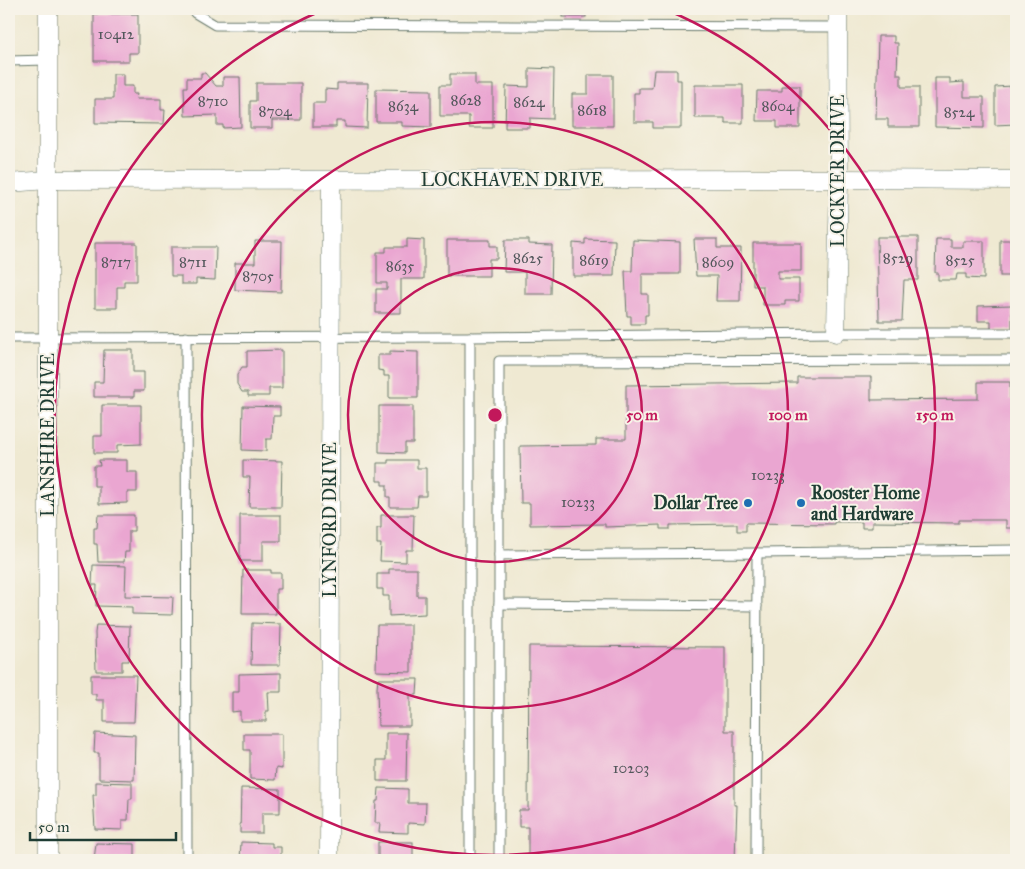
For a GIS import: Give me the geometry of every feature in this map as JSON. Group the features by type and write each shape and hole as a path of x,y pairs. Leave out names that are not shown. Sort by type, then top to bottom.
{"street":[{"name":"LANSHIRE DRIVE","path":"48,9 48,860"},
{"name":"LOCKYER DRIVE","path":"836,333 839,179 838,9"},
{"name":"LOCKHAVEN DRIVE","path":"9,183 48,180 1016,180"},
{"name":"LYNFORD DRIVE","path":"329,860 331,180"}],"lane":[{"path":"193,9 195,13 215,25 838,28"},
{"path":"9,61 48,60"},
{"path":"9,338 1016,333"},
{"path":"186,337 187,860"},
{"path":"470,337 470,860"},
{"path":"499,860 499,361 1016,360"},
{"path":"499,555 1016,550"},
{"path":"756,860 757,554"},
{"path":"499,604 757,606"}],"building":[{"path":"563,9 586,9 586,17 563,17"},
{"path":"94,14 138,14 138,53 129,53 129,61 94,61"},
{"path":"878,36 894,36 894,43 898,43 897,75 901,75 901,87 919,87 919,127 888,127 888,119 876,119"},
{"path":"529,68 554,69 553,119 530,118 530,128 505,128 506,86 529,87"},
{"path":"654,70 677,70 677,80 681,80 681,128 653,128 653,122 634,122 634,93 639,93 639,88 652,88"},
{"path":"201,73 205,73 216,86 223,86 223,77 240,77 241,127 223,128 223,125 217,125 217,115 185,116 184,87 187,87 187,78 201,78"},
{"path":"113,74 123,74 123,86 133,86 133,94 137,94 136,99 161,99 161,110 165,110 164,124 95,123 95,99 113,99"},
{"path":"450,74 475,74 475,85 493,85 493,128 469,128 469,116 440,116 440,85 450,85"},
{"path":"588,75 613,75 613,126 572,126 572,94 588,94"},
{"path":"935,78 950,78 950,83 964,82 964,97 984,97 984,128 935,127"},
{"path":"1013,82 1016,82 1016,124 995,125 995,87 1013,86"},
{"path":"256,83 301,83 301,120 272,120 272,128 250,128 250,101 256,101"},
{"path":"337,83 368,83 367,128 345,127 345,121 336,121 336,127 313,127 313,103 325,103 325,89 337,90"},
{"path":"695,85 743,85 743,123 725,123 725,118 695,118"},
{"path":"782,86 800,86 800,128 777,128 777,121 756,121 757,91 782,91"},
{"path":"376,89 431,90 431,127 402,126 402,122 376,122"},
{"path":"877,237 918,237 918,280 904,280 902,321 879,321"},
{"path":"407,239 424,240 424,279 401,279 401,313 376,313 376,289 387,289 387,283 377,283 377,252 386,252 386,247 407,247"},
{"path":"585,239 615,240 614,276 573,276 573,243 585,244"},
{"path":"694,239 717,239 717,248 741,248 740,301 716,301 717,276 696,276"},
{"path":"936,239 951,239 951,247 963,247 963,241 984,241 984,279 966,278 966,274 957,274 956,280 938,280 938,273 935,273"},
{"path":"447,240 490,240 490,246 497,246 497,259 489,259 489,276 447,276"},
{"path":"505,240 529,240 529,244 552,245 551,294 525,294 525,272 504,272"},
{"path":"633,240 680,242 680,274 642,274 642,294 648,294 648,315 645,315 645,324 631,324 631,316 627,316 625,271 632,271"},
{"path":"1000,240 1016,240 1016,276 1000,276"},
{"path":"255,241 282,241 281,292 235,290 235,263 255,263"},
{"path":"95,243 137,243 137,281 124,281 124,287 117,287 117,308 95,308"},
{"path":"753,243 801,243 801,271 778,271 778,279 799,279 799,301 785,301 785,305 763,305 763,286 753,286"},
{"path":"171,247 216,247 215,280 196,279 196,284 181,284 181,276 171,276"},
{"path":"1012,305 1012,330 991,330 991,321 978,321 978,306"},
{"path":"104,350 133,350 133,372 144,372 144,391 134,391 134,397 94,397 94,382 103,382"},
{"path":"282,350 282,388 269,388 269,396 248,396 248,392 242,392 237,384 237,375 242,367 247,367 247,351"},
{"path":"390,351 418,352 418,398 389,398 389,376 384,376 384,371 378,370 378,355 390,355"},
{"path":"797,377 871,377 871,400 978,399 978,382 1010,382 1010,399 1016,399 1016,528 1006,528 1006,520 959,520 959,523 872,522 872,528 862,528 862,522 834,522 834,524 746,523 746,531 737,531 737,524 670,525 670,529 660,529 660,525 605,527 605,524 530,525 530,503 521,503 520,446 596,445 596,439 626,439 626,385 797,383"},
{"path":"102,405 141,405 141,444 117,445 117,453 94,453 94,436 102,436"},
{"path":"243,406 280,407 280,416 273,416 272,439 266,439 266,451 242,450"},
{"path":"379,406 413,406 413,443 405,443 405,453 379,452"},
{"path":"99,460 127,460 127,472 137,472 137,492 127,492 127,503 99,504 99,486 94,486 94,466 100,466"},
{"path":"243,460 282,461 281,507 249,507 250,477 243,477"},
{"path":"388,460 417,460 417,468 426,468 426,496 418,496 417,507 390,507 390,497 387,497 387,485 382,485 382,481 377,481 377,463 388,463"},
{"path":"98,515 134,515 134,531 129,531 129,552 125,552 124,562 98,562 97,544 94,544 94,528 97,528"},
{"path":"240,515 281,515 281,541 263,541 263,561 240,561"},
{"path":"381,515 414,515 413,550 406,550 406,562 380,561 381,544 377,544 377,528 381,528"},
{"path":"93,565 126,566 125,596 173,597 172,615 132,614 132,607 96,606 97,585 92,585"},
{"path":"389,569 417,569 417,596 425,596 425,614 389,616 389,596 383,596 383,589 377,589 377,574 389,574"},
{"path":"243,570 271,570 271,573 281,573 281,589 276,589 276,614 242,614"},
{"path":"252,623 281,624 280,665 251,665"},
{"path":"96,625 130,626 129,661 122,661 122,671 96,671"},
{"path":"377,625 411,625 411,672 376,671"},
{"path":"529,646 725,647 725,731 734,731 734,805 737,805 735,860 528,860 528,827 519,827 519,810 528,810"},
{"path":"281,673 281,692 268,692 269,711 266,711 266,721 240,721 240,711 232,712 232,692 239,692 239,674"},
{"path":"91,675 136,675 134,722 104,722 104,700 96,700 96,694 91,694"},
{"path":"378,679 418,679 417,695 410,695 410,726 378,726"},
{"path":"95,733 135,735 134,780 99,779 99,753 94,753"},
{"path":"386,733 407,733 406,781 377,781 377,760 386,760"},
{"path":"244,734 282,734 282,769 276,768 275,780 250,779 250,750 244,750"},
{"path":"96,782 132,783 132,799 129,799 128,820 122,820 122,830 95,829 93,795 96,795"},
{"path":"241,788 280,789 280,813 262,813 262,833 240,833"},
{"path":"379,788 408,789 408,803 426,803 425,824 408,823 408,833 379,832 380,823 375,823 376,801 378,801"},
{"path":"241,842 272,843 272,847 281,847 281,860 240,860"},
{"path":"378,842 413,842 413,860 378,860"},
{"path":"96,843 135,844 135,859 94,860"}],"place":[{"name":"Dollar Tree","path":"748,503"},
{"name":"Rooster Home and Hardware","path":"801,503"}]}
